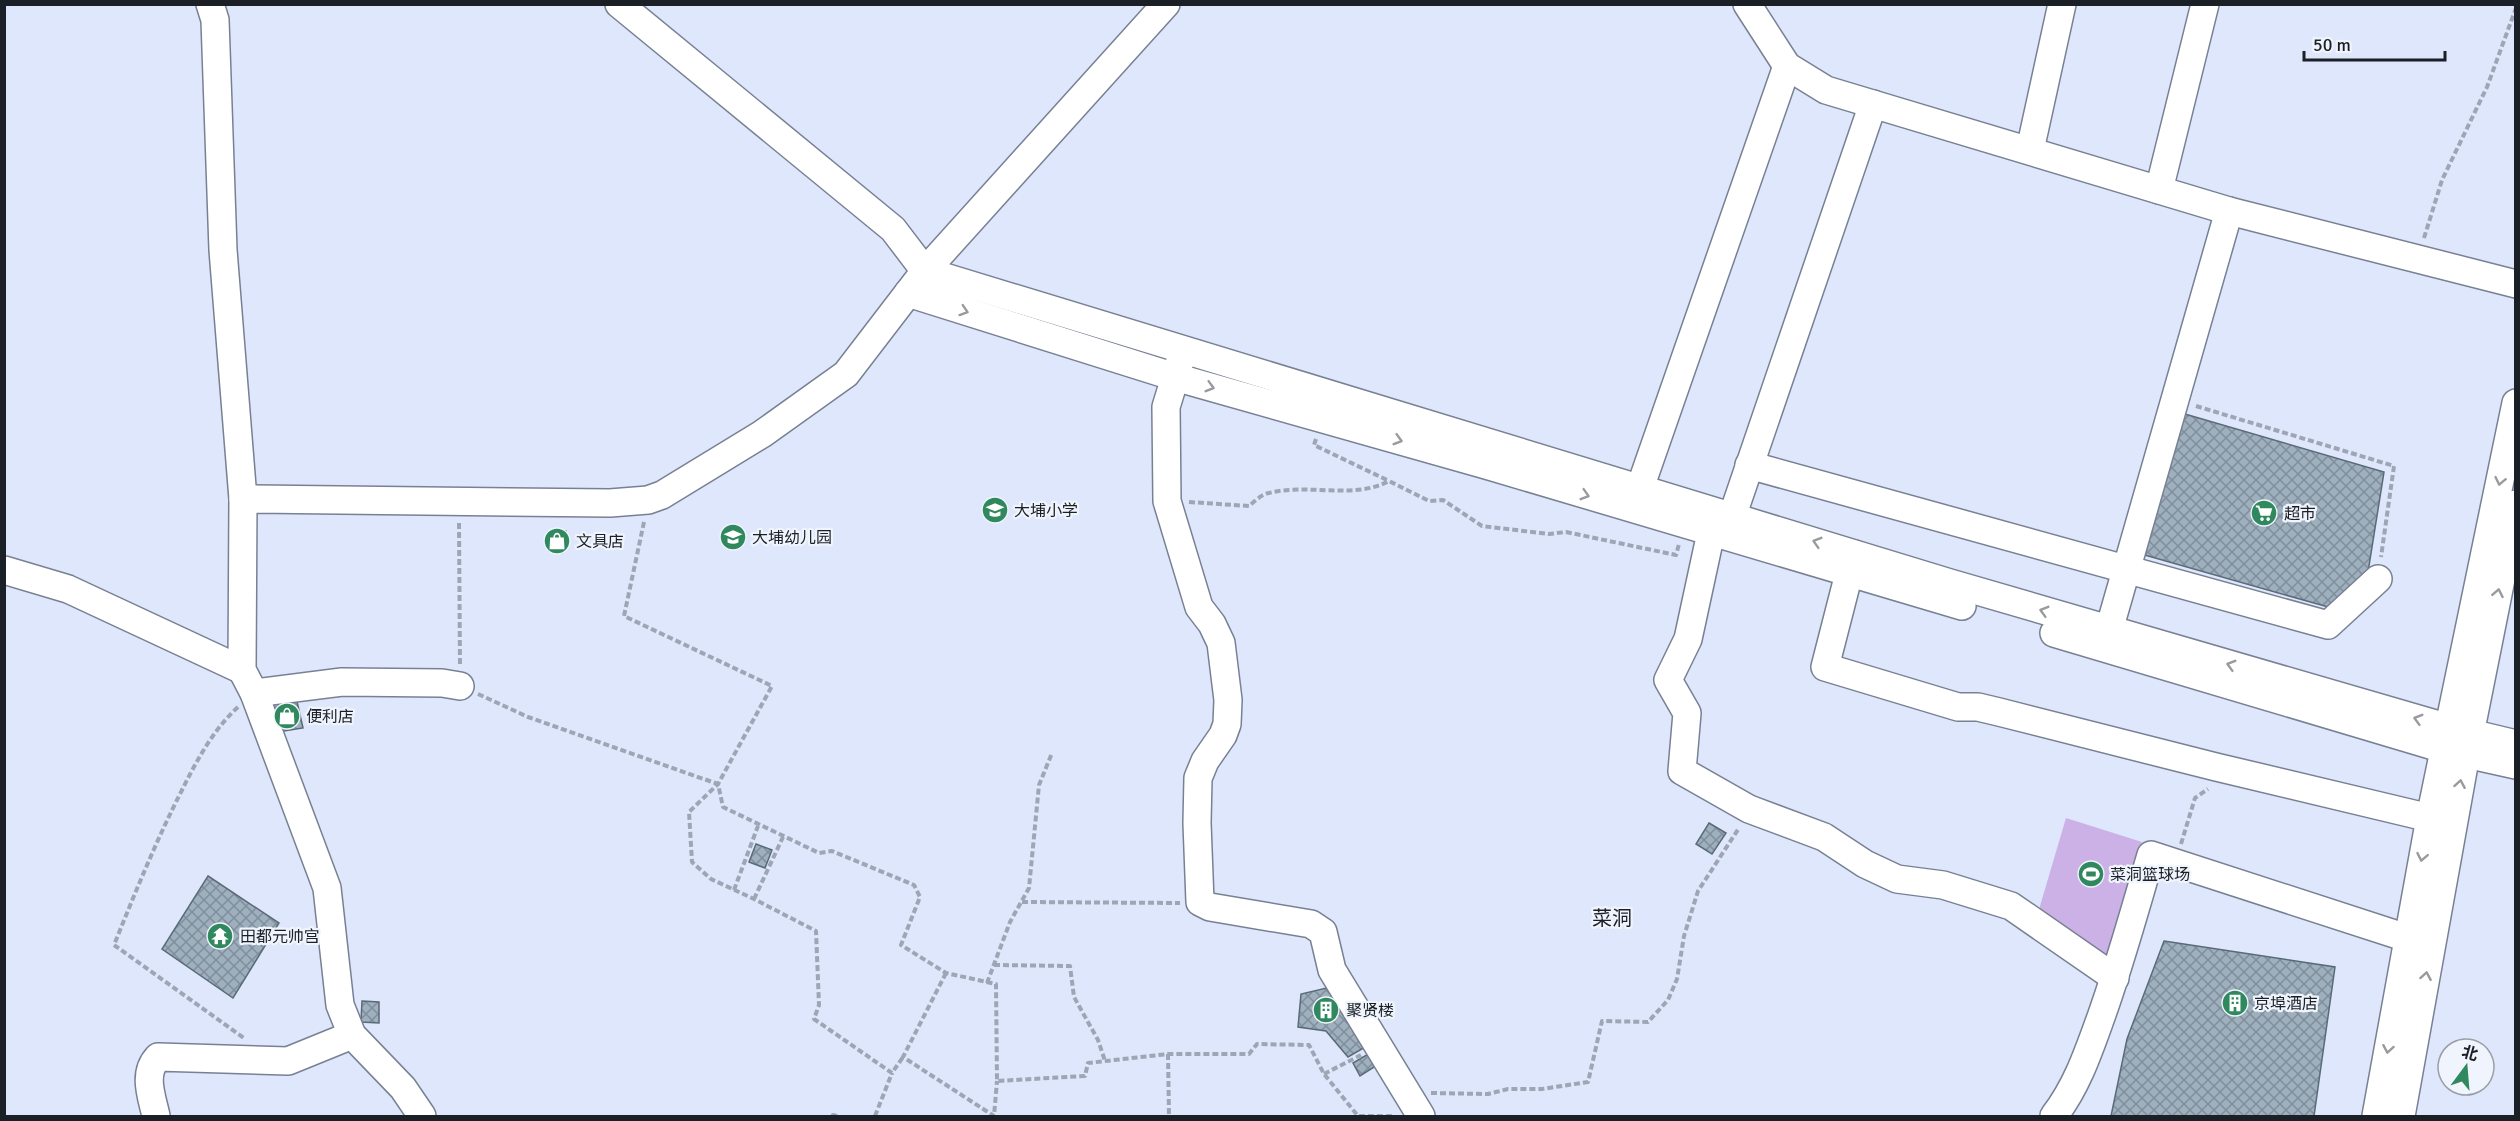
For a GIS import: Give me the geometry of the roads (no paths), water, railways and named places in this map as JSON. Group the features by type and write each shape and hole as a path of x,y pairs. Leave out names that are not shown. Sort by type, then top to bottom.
{"street":[{"path":"210,4 215,20 223,250 243,499 248,681 327,888 340,1005 352,1035 403,1088 422,1116"},
{"path":"619,4 893,229 925,271 1640,488 1719,520 1851,563 2457,741 2516,744"},
{"path":"243,499 610,502 648,500 676,487 762,434 846,374 925,271 1166,4"},
{"path":"1747,4 1787,66 1826,90 2229,211 2418,261 2516,284"},
{"path":"2030,150 2062,4"},
{"path":"2159,190 2205,4"},
{"path":"1640,488 1787,66"},
{"path":"1873,104 1749,465 1719,520 1688,639 1668,680 1687,712 1682,771 1749,809 1824,837 1865,864 1897,879 1943,885 2011,906 2115,978"},
{"path":"2109,630 2229,211"},
{"path":"908,293 1175,377 1684,524 1719,520"},
{"path":"1183,350 1166,407 1167,501 1199,607 1212,624 1221,643 1228,700 1227,724 1223,735 1205,761 1198,778 1197,823 1201,904 1311,924 1320,929 1327,942 1332,970 1421,1116"},
{"path":"2401,1116 2457,741 2516,403"},
{"path":"1749,465 2328,626 2378,579"},
{"path":"2376,1116 2430,818 2457,741 2516,504"},
{"path":"1851,563 2109,630 2457,741 2516,765"},
{"path":"1851,563 1825,667 1958,707 1978,707 2430,818"},
{"path":"4,570 68,589 248,681 442,683 460,686"},
{"path":"2054,1116 2068,1098 2082,1071 2115,978 2151,855 2407,938"},
{"path":"156,1116 149,1077 153,1063 158,1057 288,1061 352,1035"}],"place":[{"name":"大埔小学","path":"995,510"},
{"name":"超市","path":"2264,513"},
{"name":"大埔幼儿园","path":"733,537"},
{"name":"文具店","path":"557,541"},
{"name":"便利店","path":"287,716"},
{"name":"菜洞篮球场","path":"2091,874"},
{"name":"田都元帅宫","path":"220,936"},
{"name":"京埠酒店","path":"2235,1003"},
{"name":"聚贤楼","path":"1326,1010"}],"district":[{"name":"菜洞","path":"1612,918"}]}
